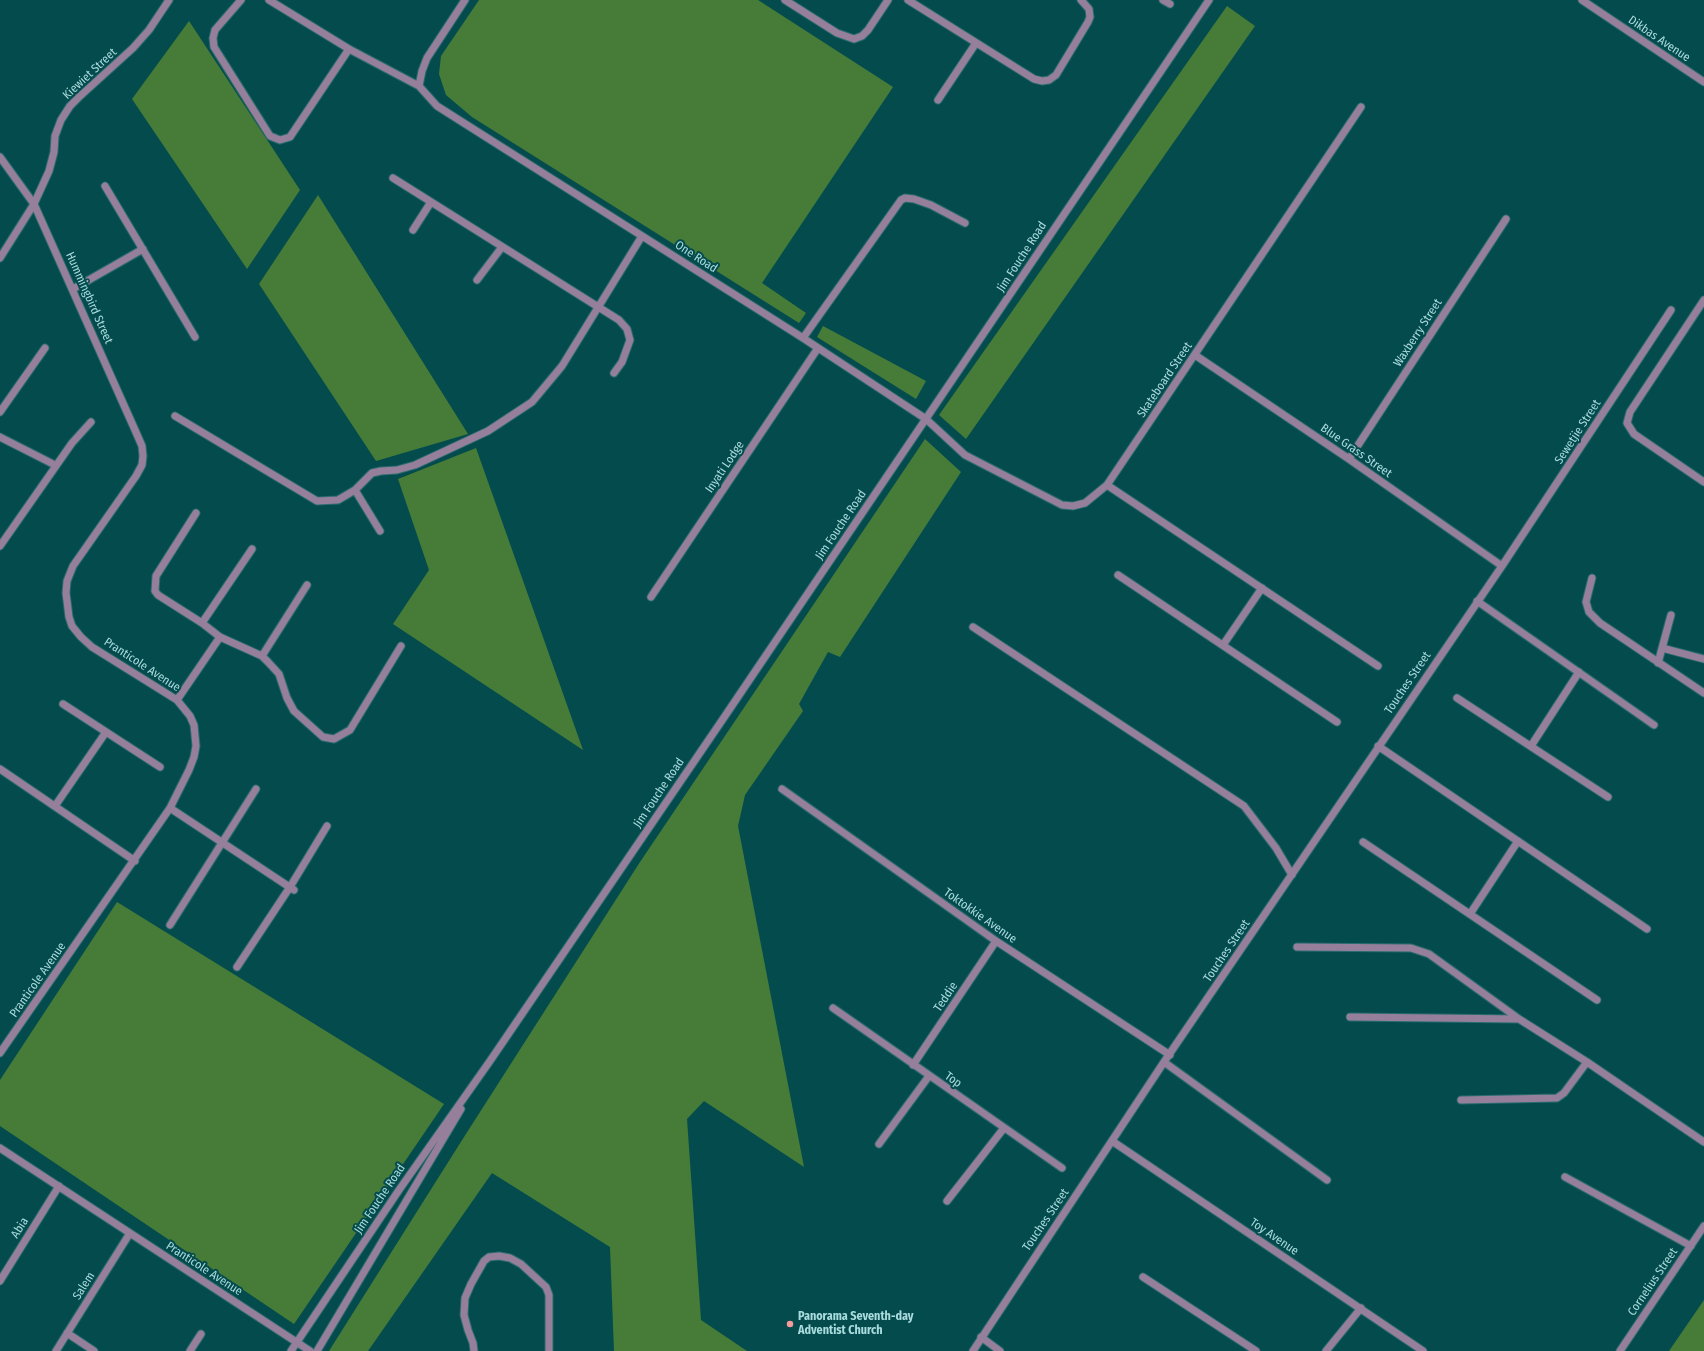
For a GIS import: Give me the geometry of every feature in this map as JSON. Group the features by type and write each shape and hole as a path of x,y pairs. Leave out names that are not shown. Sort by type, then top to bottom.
{"street":[{"name":"Kiewiet Street","path":"0,258 34,204 49,171 56,136 61,120 70,106 133,48 149,30 169,0"},
{"path":"241,0 215,30 213,38 214,47 270,136 280,140 290,137 350,50"},
{"path":"269,0 350,50 419,86 427,58 465,0"},
{"path":"785,0 837,33 854,39 862,36 868,30 888,0"},
{"path":"908,0 1034,79 1042,82 1049,80 1056,75 1088,22 1090,17 1089,9 1081,0"},
{"name":"Jim Fouche Road","path":"291,1351 399,1190 490,1061 730,709 1209,0"},
{"name":"Dikbas Avenue","path":"1582,0 1704,82"},
{"path":"938,100 976,43"},
{"name":"One Road","path":"419,86 437,106 452,116 926,418"},
{"name":"Skateboard Street","path":"926,418 964,455 1062,505 1073,506 1085,503 1107,484 1196,355 1361,107"},
{"name":"Hummingbird Street","path":"0,157 34,204 135,430 144,456"},
{"path":"394,178 619,320 627,329 630,340 622,362 614,373"},
{"path":"105,186 195,337"},
{"path":"802,338 901,200 905,198 914,198 965,223"},
{"path":"413,230 431,202"},
{"name":"Waxberry Street","path":"1349,459 1506,219"},
{"path":"175,416 317,500 329,502 338,500 355,490 372,473 397,470 415,465 488,431 532,402 562,366 642,236"},
{"path":"477,280 502,247"},
{"path":"73,289 142,249"},
{"path":"1704,300 1630,412 1627,423 1634,434 1704,482"},
{"name":"Sewetjie Street","path":"1502,566 1671,310"},
{"path":"0,412 45,348"},
{"name":"Inyati Lodge","path":"651,597 818,348"},
{"name":"Blue Grass Street","path":"1196,355 1349,459 1502,566"},
{"path":"0,546 55,465 91,422"},
{"path":"0,437 55,465"},
{"name":"Pranticole Avenue","path":"0,1053 135,861 170,808 194,757 196,746 194,725 190,716 176,700 81,638 72,626 66,604 67,581 73,566 136,476 142,465 144,456"},
{"path":"1107,484 1378,666"},
{"path":"355,490 380,532"},
{"path":"196,513 156,576 155,585 158,595 202,623 220,637 262,656 279,674 287,698 294,711 323,737 334,739 350,730 401,646"},
{"path":"202,623 252,549"},
{"name":"Touches Street","path":"973,1351 1164,1062 1502,566"},
{"path":"1118,575 1337,722"},
{"path":"1592,578 1586,602 1589,612 1600,622 1658,663 1704,693"},
{"path":"262,656 307,585"},
{"path":"1223,646 1262,588"},
{"path":"1477,601 1654,725"},
{"path":"1658,663 1671,615"},
{"path":"973,627 1244,806 1276,848 1292,875"},
{"path":"176,700 220,637"},
{"path":"1662,648 1704,659"},
{"path":"1531,746 1579,672"},
{"path":"1457,698 1608,797"},
{"path":"63,704 160,768"},
{"path":"55,806 106,732"},
{"path":"1378,746 1647,929"},
{"path":"0,769 135,861"},
{"path":"170,925 256,789"},
{"name":"Toktokkie Avenue","path":"782,789 996,941 1170,1055"},
{"path":"170,808 292,888"},
{"path":"237,966 292,888 327,826"},
{"path":"1363,842 1597,1000"},
{"path":"1470,914 1518,842"},
{"name":"Teddie","path":"913,1065 996,941"},
{"path":"1297,947 1411,948 1429,954 1519,1019 1587,1062 1704,1142"},
{"name":"Top","path":"833,1008 1062,1168"},
{"path":"1350,1017 1519,1019"},
{"name":"Jim Fouche Road","path":"317,1351 490,1061"},
{"path":"1164,1062 1326,1180"},
{"path":"1461,1100 1557,1098 1564,1093 1587,1062"},
{"path":"879,1144 929,1076"},
{"path":"947,1201 1004,1128"},
{"name":"Toy Avenue","path":"1112,1141 1423,1351"},
{"name":"Pranticole Avenue","path":"0,1148 310,1351"},
{"path":"1565,1177 1691,1246"},
{"name":"Abia","path":"0,1281 59,1186"},
{"name":"Cornelius Street","path":"1620,1351 1704,1226"},
{"name":"Salem","path":"56,1351 130,1234"},
{"path":"474,1351 464,1315 465,1298 484,1261 489,1257 499,1256 510,1258 521,1264 546,1287 549,1295 549,1351"},
{"path":"1143,1277 1256,1351"},
{"path":"1326,1351 1360,1308"},
{"path":"67,1333 94,1351"},
{"path":"190,1351 201,1334"},
{"path":"981,1337 1000,1351"}],"green space":[{"path":"479,0 758,0 893,87 762,283 806,313 799,323 472,117 446,95 439,74 441,56"},
{"path":"1227,6 1255,26 966,439 939,415"},
{"path":"189,21 300,190 247,269 132,99"},
{"path":"318,195 468,434 376,461 259,284"},
{"path":"823,326 926,381 916,399 817,337"},
{"path":"925,439 961,472 840,657 828,652 799,704 803,711 745,795 738,826 804,1167 704,1101 687,1119 701,1320 747,1351 614,1351 610,1247 492,1173 368,1351 329,1351 640,862"},
{"path":"476,448 583,750 393,624 429,570 398,479"},
{"path":"117,902 444,1104 294,1324 0,1126 0,1080"},
{"path":"1704,1300 1704,1351 1669,1351"}],"place":[{"name":"Panorama Seventh-day Adventist Church","path":"790,1324"}]}
